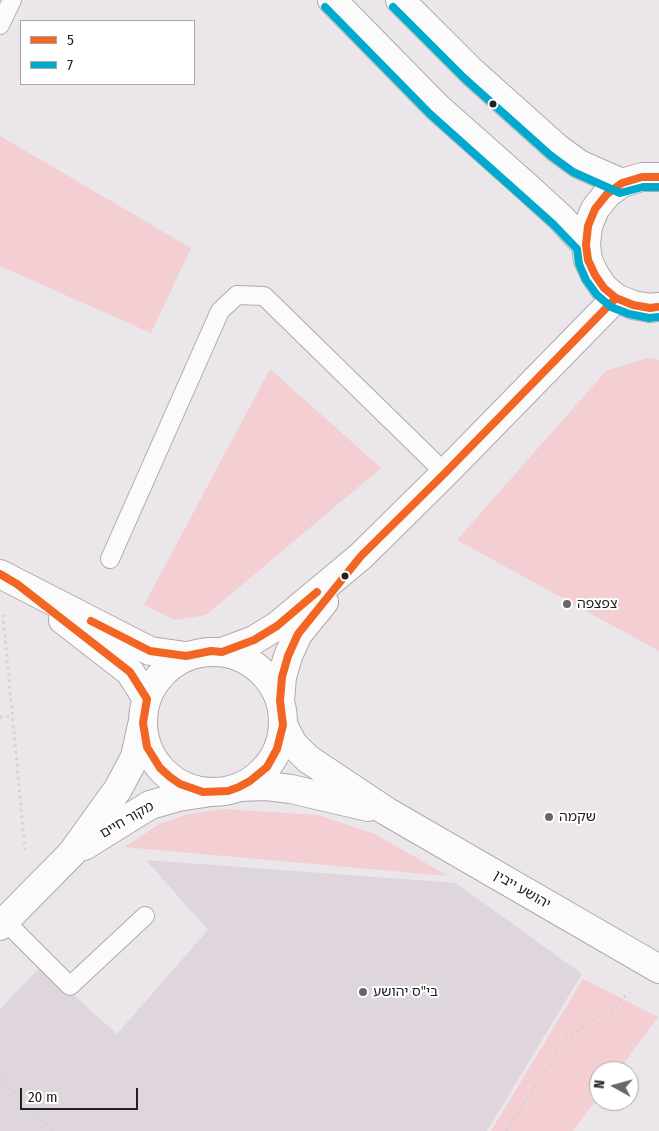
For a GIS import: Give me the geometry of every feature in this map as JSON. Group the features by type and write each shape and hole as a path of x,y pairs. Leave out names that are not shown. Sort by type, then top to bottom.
{"street":[{"path":"332,0 437,107 526,186 586,245"},
{"path":"400,0 471,71 557,148 579,164 622,183"},
{"path":"659,177 642,177 622,183 607,194 595,209 588,226 586,245 588,260 604,288 616,298 633,305 650,308 659,307"},
{"path":"222,652 254,640 277,626 361,556 616,298"},
{"path":"186,656 171,665 158,677 151,687 145,711 147,747 160,768 180,784 203,792 228,790 260,774 272,760 282,737 284,670 288,656 298,634 361,556"},
{"path":"8,579 150,651 186,656 211,651 246,659 267,677 276,690 282,713"},
{"path":"8,579 130,672 145,711"},
{"name":"מקור חיים","path":"2,924 72,853 118,789 135,757 145,711"},
{"name":"יהושע ייבין","path":"282,713 293,744 308,759 386,811 656,967"},
{"name":"יהושע ייבין","path":"228,790 266,786 291,789 386,811"},
{"name":"מקור חיים","path":"72,853 150,805 178,796 228,790"}],"lane":[{"path":"0,25 12,0"},
{"path":"110,559 220,311 237,296 264,296 445,473"},
{"path":"2,924 70,986 145,916"}],"path":[{"path":"2,608 30,896"},
{"path":"0,717 12,716"},
{"path":"506,1131 565,1038 613,1010 656,967"},
{"path":"0,1078 53,1131"}],"shaded area":[{"path":"0,136 191,248 151,333 0,266"},
{"path":"647,358 659,360 659,651 457,540 606,371"},
{"path":"270,369 381,468 206,615 175,620 144,605"},
{"path":"223,809 318,815 375,834 448,876 124,847 160,824 185,815"},
{"name":"בי\"ס יהושע","path":"146,860 456,883 582,974 487,1131 0,1131 0,1009 41,966 117,1034 208,930"},
{"path":"583,979 658,1017 625,1061 589,1061 589,1109 573,1131 491,1131"}],"transit line":[{"name":"7","path":"325,7 430,114 553,224 577,249 579,264 586,280 597,295 611,307 629,314 649,318 659,317"},
{"name":"7","path":"393,7 464,78 550,155 573,172 620,193 643,187 659,187"},
{"name":"5","path":"657,307 650,308 633,305 616,298 604,288 588,260 586,245 588,226 595,209 607,194 622,183 642,177 659,177"},
{"name":"5","path":"0,574 17,584 130,672 147,699 143,723 147,747 160,768 170,777 180,784 203,792 228,791 239,787 250,781 267,767 277,749 283,725 280,701 282,677 288,656 298,634 361,556 616,298"},
{"name":"5","path":"91,621 150,651 186,656 211,651 222,652 254,640 277,626 317,592"}],"place":[{"name":"צפצפה","path":"567,604"},
{"name":"שקמה","path":"549,817"},
{"name":"בי\"ס יהושע","path":"363,992"}]}
